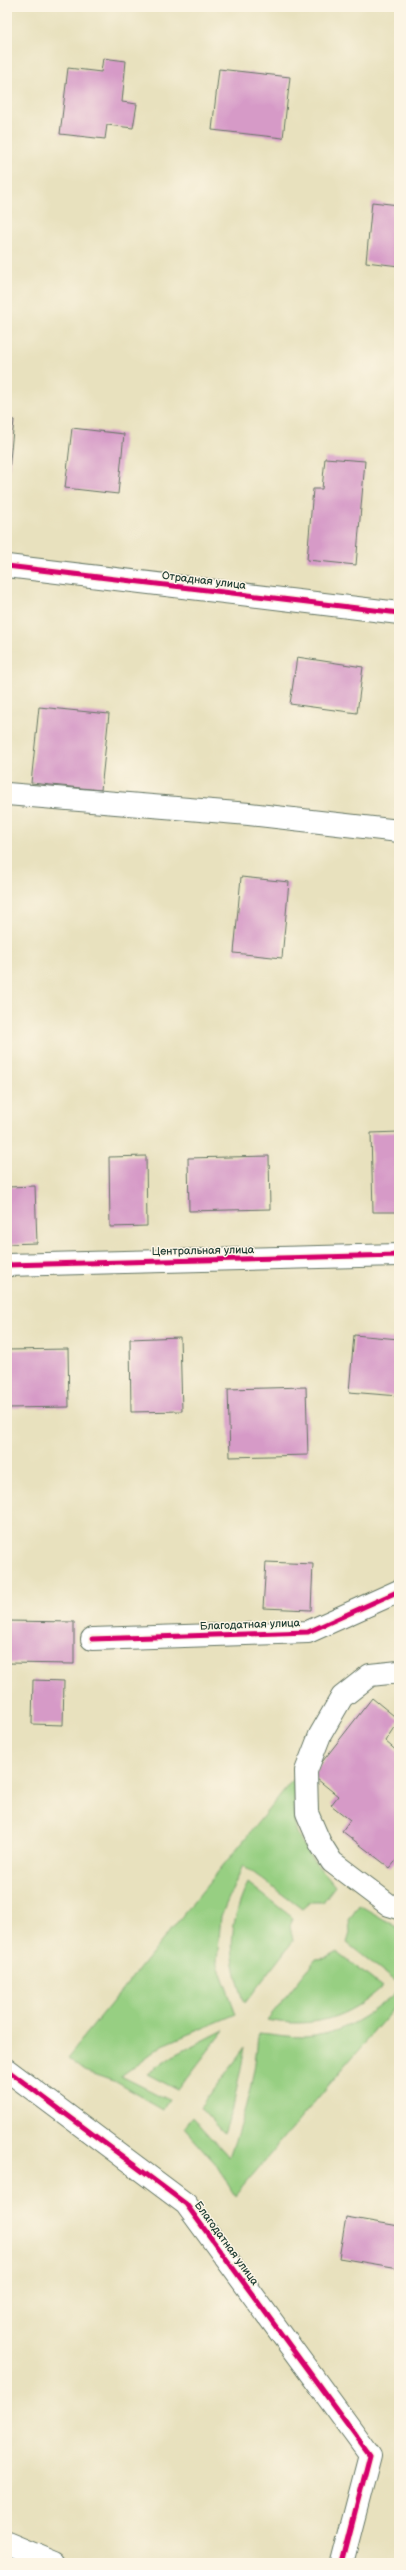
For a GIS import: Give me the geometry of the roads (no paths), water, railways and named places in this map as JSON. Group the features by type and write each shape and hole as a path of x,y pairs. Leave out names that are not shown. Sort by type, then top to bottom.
{"street":[{"name":"Отрадная улица","path":"7,566 399,613"},
{"path":"7,794 248,814 399,831"},
{"name":"Центральная улица","path":"7,1265 399,1255"},
{"name":"Благодатная улица","path":"92,1639 308,1632 399,1591"},
{"path":"399,1672 370,1674 342,1697 320,1735 306,1771 306,1799 307,1813 320,1843 332,1862 389,1905 399,1908"},
{"name":"Благодатная улица","path":"7,2070 186,2204 370,2455 342,2563"},
{"path":"7,2543 55,2563"}]}
